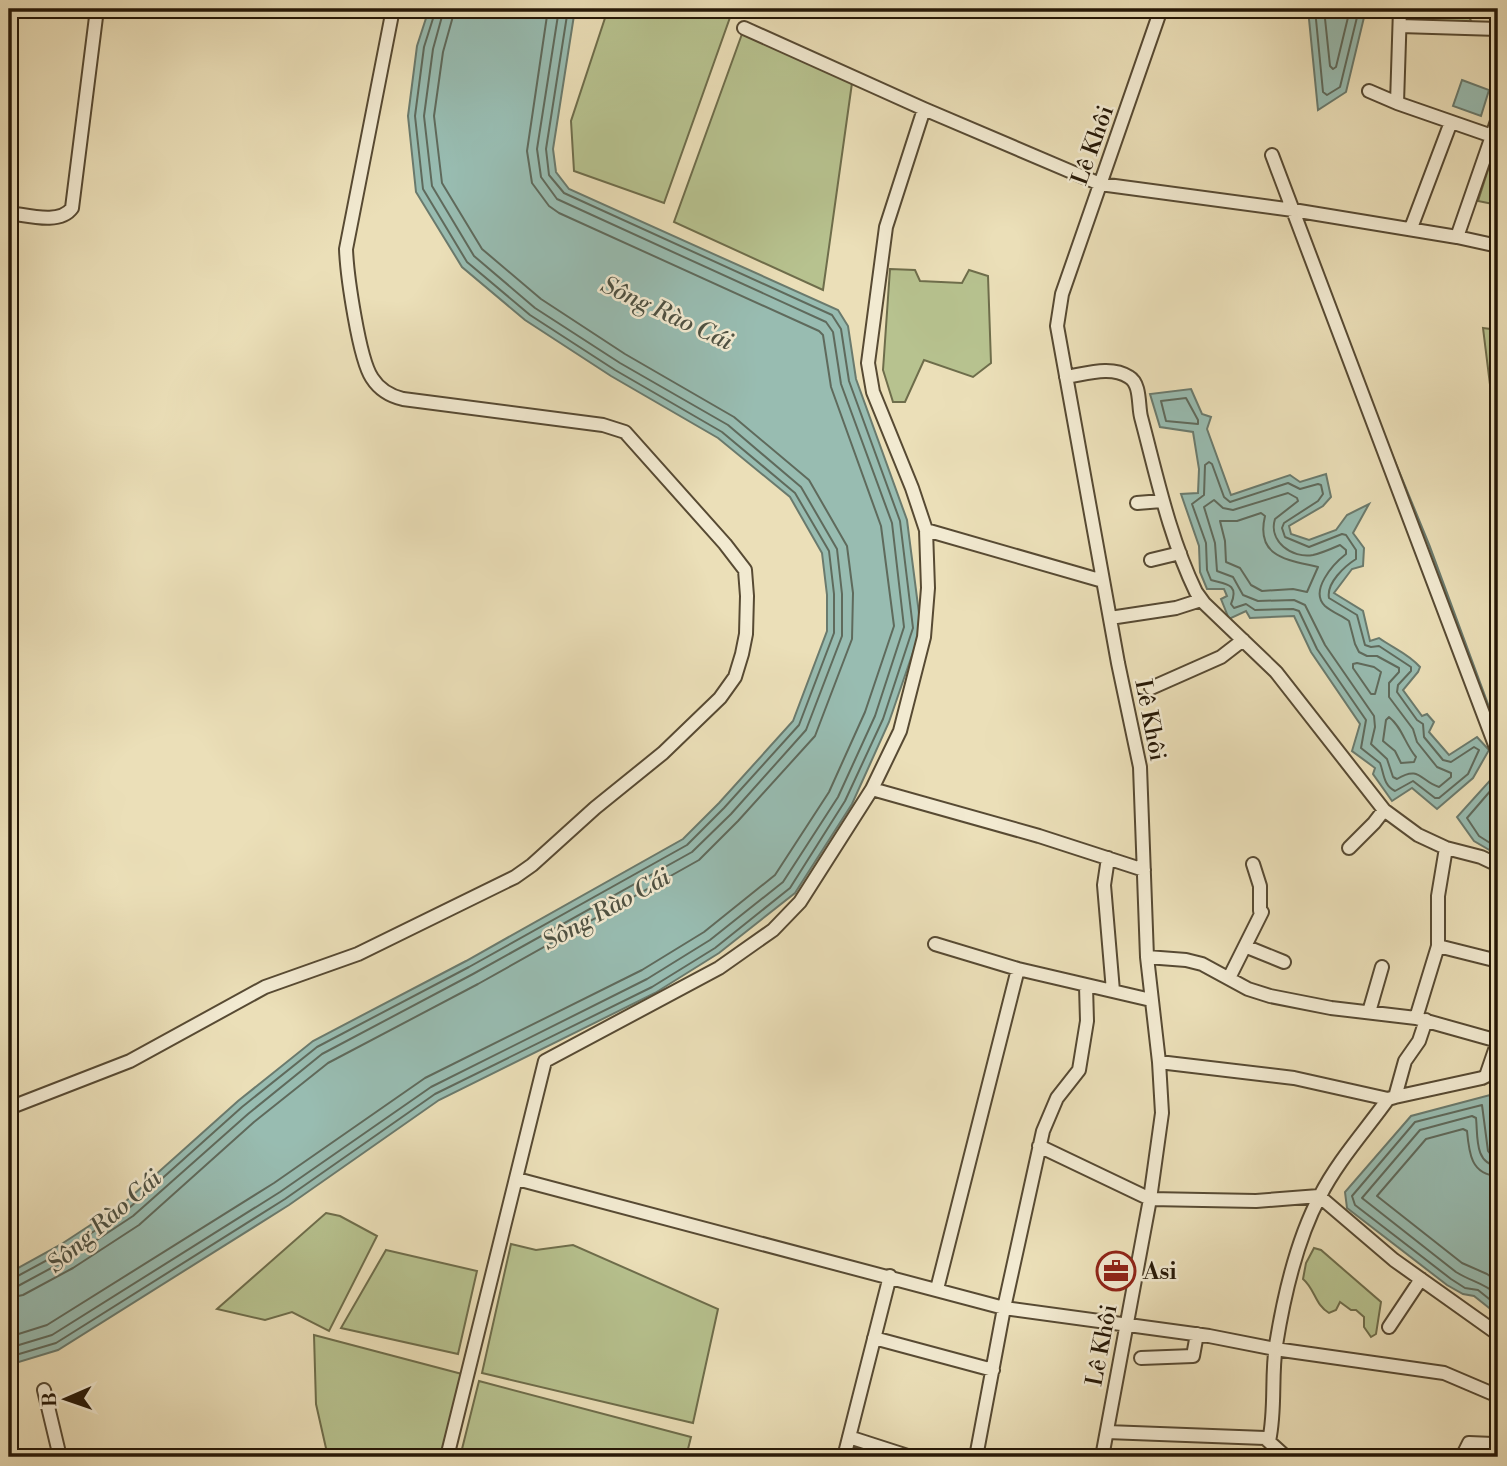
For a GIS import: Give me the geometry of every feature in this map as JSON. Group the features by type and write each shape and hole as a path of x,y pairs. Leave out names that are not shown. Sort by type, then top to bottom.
{"street":[{"path":"9,213 58,217 66,215 72,208 97,9"},
{"path":"9,1108 130,1061 265,987 358,954 515,877 678,739 725,692 737,671 746,634 748,581 745,570 625,432 603,425 403,399 382,389 369,372 348,281 346,249 393,9"},
{"name":"Lê Khôi","path":"1102,1457 1150,1199 1162,1113 1147,957 1140,767 1057,326 1058,311 1161,9"},
{"path":"1397,103 1400,9"},
{"path":"1400,26 1498,29"},
{"path":"744,28 1100,184 1411,228 1498,246"},
{"path":"1368,91 1495,138"},
{"path":"446,1457 545,1060 719,968 773,930 800,902 872,789 900,731 923,638 928,605 926,530 873,392 868,363 886,227 924,109"},
{"path":"1457,237 1495,138 1498,118"},
{"path":"1411,228 1451,122"},
{"path":"1272,155 1498,752"},
{"path":"1066,377 1112,370 1135,382 1162,501 1180,553 1201,600 1286,685 1384,810 1418,835 1498,865"},
{"path":"1137,503 1162,501"},
{"path":"926,530 1103,581"},
{"path":"1151,560 1180,553"},
{"path":"1110,618 1176,608 1201,600"},
{"path":"1152,688 1221,657 1243,640"},
{"path":"872,789 1144,870"},
{"path":"1349,848 1384,810"},
{"path":"1269,1441 1273,1423 1275,1349 1287,1288 1306,1225 1319,1196 1392,1098 1405,1061 1419,1041 1421,1019 1438,946 1438,896 1447,848"},
{"path":"1108,858 1104,885 1113,991"},
{"path":"1229,978 1247,947 1261,911 1260,886 1253,864"},
{"path":"935,943 1018,969 1151,1000"},
{"path":"1438,946 1498,961"},
{"path":"1247,947 1284,962"},
{"path":"1147,957 1202,964 1248,989 1270,996 1331,1008 1421,1019 1498,1041 1486,1076 1392,1098 1293,1078 1159,1062"},
{"path":"1369,1012 1382,967"},
{"path":"937,1289 1018,969"},
{"path":"976,1457 1004,1308 1039,1146 1057,1098 1079,1070 1087,1021 1086,986"},
{"path":"1039,1146 1150,1199 1256,1201 1319,1196 1394,1260 1498,1334"},
{"path":"517,1179 1004,1308 1197,1334 1275,1349 1444,1373 1498,1396"},
{"path":"844,1457 890,1276"},
{"path":"1389,1327 1421,1279"},
{"path":"1141,1358 1193,1356 1197,1334"},
{"path":"874,1338 993,1370"},
{"path":"44,1390 60,1457"},
{"path":"1107,1432 1265,1438 1285,1457"},
{"path":"849,1437 911,1457"},
{"path":"1462,1457 1469,1443 1493,1444 1498,1438"}],"green space":[{"path":"608,9 733,9 664,203 574,171 571,121"},
{"path":"1410,9 1466,9 1477,31 1411,15"},
{"path":"742,34 852,83 823,290 674,222"},
{"path":"1496,145 1498,146 1498,205 1478,201"},
{"path":"890,269 915,270 920,281 962,283 969,270 988,276 991,363 973,377 924,360 905,402 893,402 883,370"},
{"path":"1483,328 1498,330 1498,409 1493,409"},
{"path":"326,1213 340,1216 377,1236 329,1331 292,1312 265,1320 217,1309"},
{"path":"511,1244 536,1250 573,1245 718,1309 693,1423 482,1373"},
{"path":"1314,1248 1321,1250 1381,1302 1376,1334 1371,1337 1364,1327 1364,1317 1356,1310 1351,1310 1340,1302 1336,1310 1329,1313 1321,1306 1303,1279 1306,1263"},
{"path":"386,1250 477,1271 458,1354 341,1328"},
{"path":"314,1335 462,1374 441,1457 328,1457 316,1404"},
{"path":"479,1381 691,1437 686,1457 460,1457"}],"water":[{"name":"Sông Rào Cái","path":"429,9 575,9 553,149 556,172 569,189 838,310 848,326 856,379 907,520 921,629 889,722 852,804 795,893 719,953 655,993 439,1100 289,1205 58,1350 9,1365 9,1273 60,1245 124,1203 238,1101 313,1041 466,961 683,839 793,721 827,631 827,595 822,553 790,497 718,438 611,376 525,320 462,267 416,192 408,116 417,46"},
{"path":"1308,9 1366,9 1346,92 1318,110"},
{"path":"1462,80 1489,90 1481,116 1453,106"},
{"path":"1191,389 1202,414 1211,417 1207,429 1231,495 1290,475 1300,482 1326,474 1331,497 1323,506 1289,526 1291,534 1309,540 1336,530 1347,515 1369,504 1353,533 1364,548 1363,566 1352,569 1334,593 1363,611 1370,641 1379,638 1420,667 1403,690 1422,716 1427,714 1434,722 1429,732 1449,755 1477,737 1489,750 1473,778 1437,809 1412,788 1392,801 1373,774 1375,768 1352,751 1360,724 1311,652 1294,616 1250,618 1246,611 1229,619 1221,599 1227,596 1224,589 1207,589 1200,572 1199,546 1181,494 1198,493 1199,469 1193,432 1160,427 1150,394"},
{"path":"1495,775 1498,781 1498,855 1474,841 1457,817"},
{"path":"1490,1095 1498,1186 1498,1315 1474,1296 1463,1294 1447,1285 1347,1208 1345,1192 1411,1116"}],"waterway":[{"path":"1388,445 1429,545 1498,732"}],"place":[{"name":"Asi","path":"1116,1271"}]}
